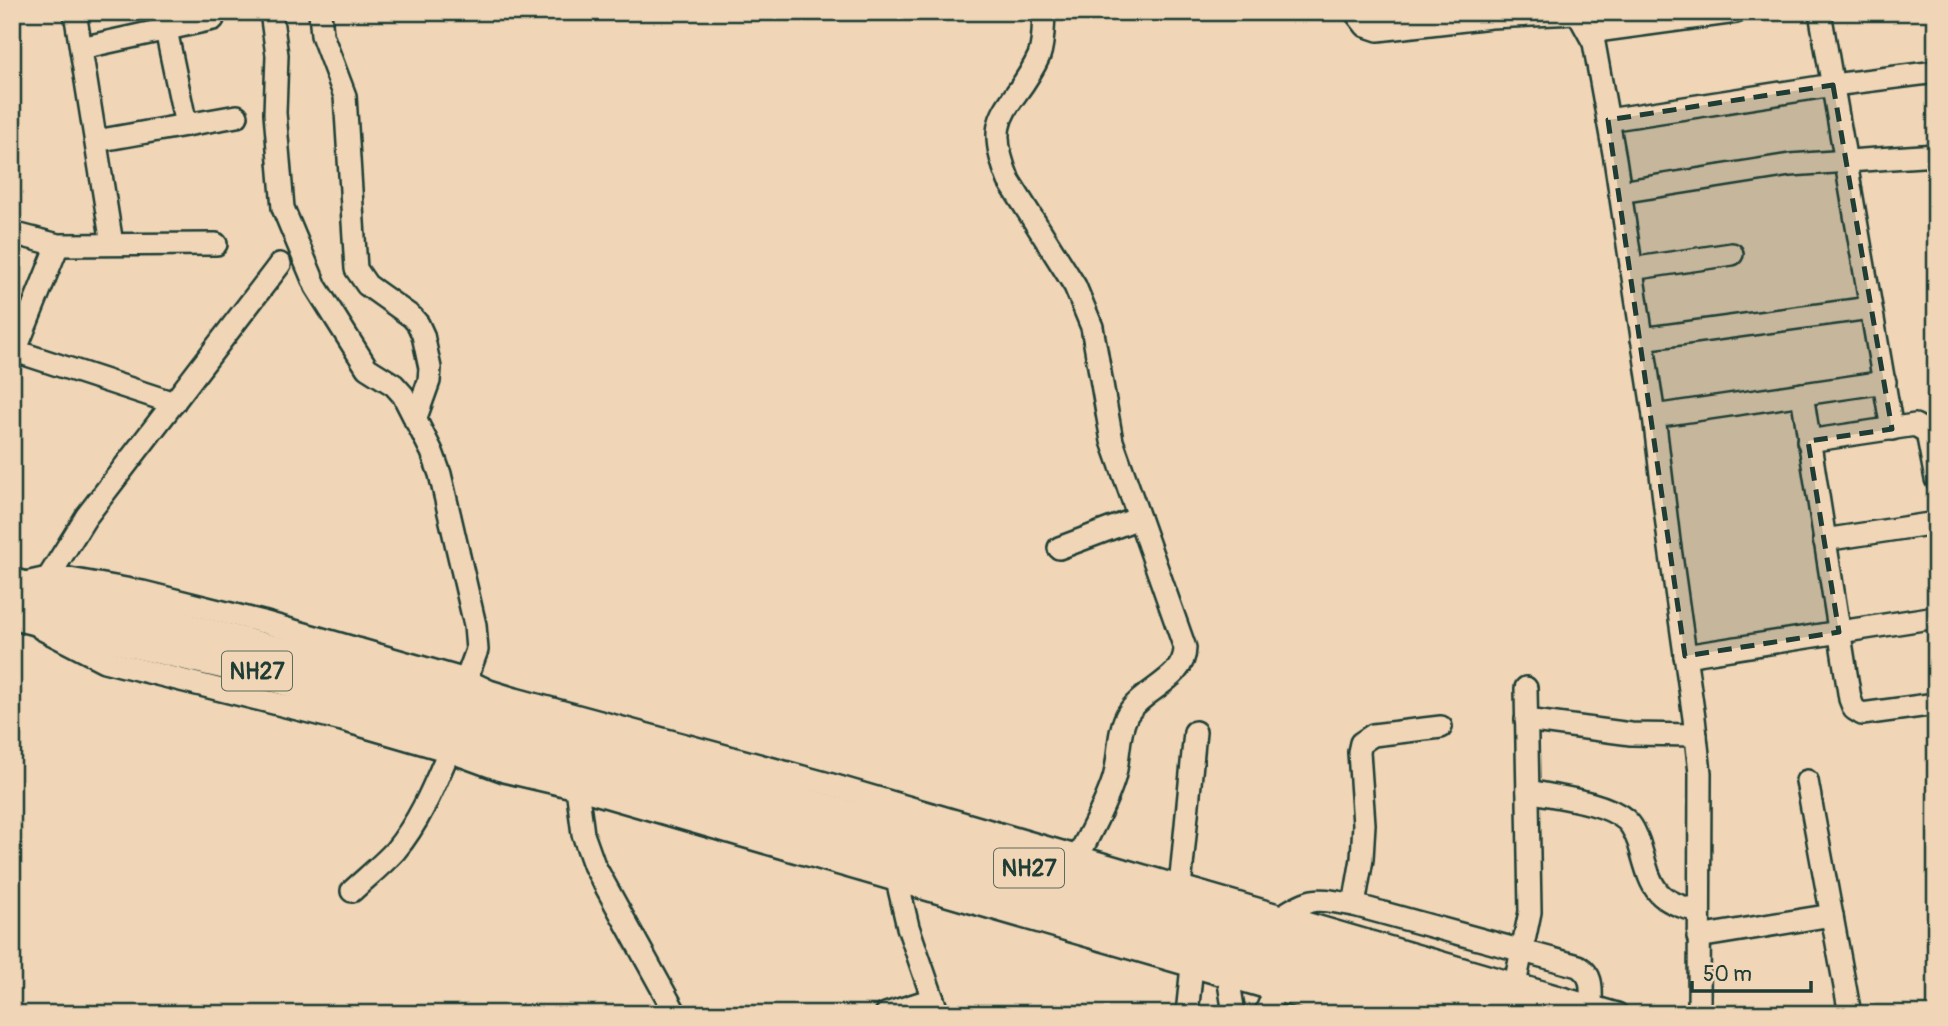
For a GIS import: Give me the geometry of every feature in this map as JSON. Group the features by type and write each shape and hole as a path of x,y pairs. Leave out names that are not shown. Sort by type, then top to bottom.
{"highway":[{"name":"NH27","path":"13,599 256,670 510,734 1538,1014"},
{"name":"NH27","path":"510,734 1437,1014"}],"street":[{"path":"75,12 112,244"},
{"path":"271,12 277,55 275,113 283,208 316,286 367,368 403,395 440,474 475,625 477,650 466,680"},
{"path":"320,12 322,36 345,96 356,269 366,285 412,317 423,335 430,368 429,381 415,420"},
{"path":"1044,12 1040,52 1010,100 998,126 997,136 1009,181 1075,286 1092,327 1112,441 1181,633 1185,658 1180,668 1136,703 1127,716 1122,729 1114,778 1078,857"},
{"path":"1355,12 1366,26 1378,30 1491,15 1577,12 1594,43 1654,416 1696,734 1700,773 1699,1014"},
{"path":"1590,32 1654,18 1736,12"},
{"path":"1820,12 1892,429"},
{"path":"81,48 213,19"},
{"path":"166,30 186,125"},
{"path":"1608,120 1936,72"},
{"path":"96,141 237,116"},
{"path":"1620,192 1790,165 1936,155"},
{"path":"12,233 58,245 216,244"},
{"path":"58,245 13,353 174,403"},
{"path":"1631,270 1732,254"},
{"path":"48,579 75,533 280,264"},
{"path":"1642,339 1870,308"},
{"path":"1654,416 1885,382"},
{"path":"1802,394 1850,699 1854,709 1862,714 1936,704"},
{"path":"1808,441 1915,425 1927,432 1936,479"},
{"path":"1059,548 1139,518"},
{"path":"1824,540 1936,523"},
{"path":"1355,1013 577,788 510,734 466,680 263,621 143,592 64,578 48,579 13,599 104,661 342,720 449,751 510,734 825,783 1617,1014"},
{"path":"1685,656 1936,617"},
{"path":"1515,984 1530,912 1526,688"},
{"path":"1526,720 1631,734 1696,734"},
{"path":"1354,905 1362,859 1364,824 1359,752 1361,743 1373,735 1441,727"},
{"path":"1180,887 1195,732"},
{"path":"352,891 394,852 412,828 428,800 449,751"},
{"path":"1807,781 1850,1014"},
{"path":"577,788 583,834 594,865 676,1014"},
{"path":"1528,791 1607,808 1619,814 1630,823 1656,890 1664,900 1698,911"},
{"path":"886,1014 936,1006 908,927 897,880"},
{"path":"1282,916 1303,902 1317,899 1354,905 1578,966 1587,972 1592,981 1591,1006"},
{"path":"1698,937 1832,915"},
{"path":"1187,1014 1192,966"},
{"path":"1228,976 1234,1014"},
{"path":"1265,1014 1276,989"}],"highlighted area":[{"path":"1833,85 1892,429 1808,441 1839,632 1685,656 1608,120"}]}
